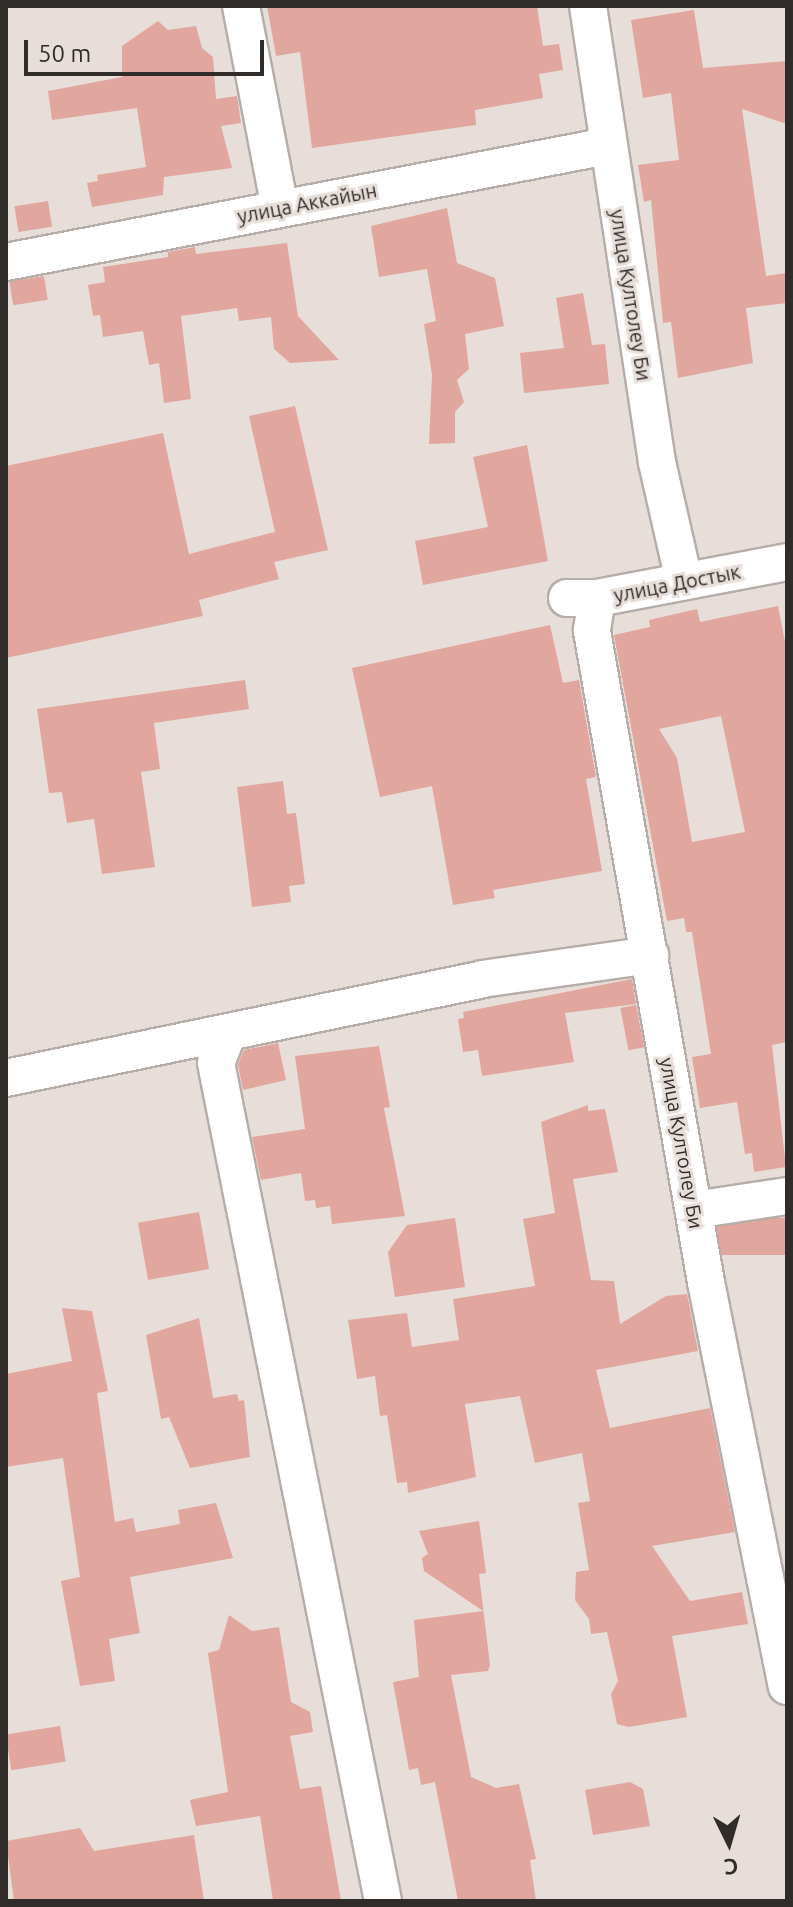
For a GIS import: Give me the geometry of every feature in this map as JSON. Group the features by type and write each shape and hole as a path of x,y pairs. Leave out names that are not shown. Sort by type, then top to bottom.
{"street":[{"path":"241,6 280,208"},
{"name":"улица Култолеу Би","path":"588,6 657,462 684,581"},
{"name":"улица Аккайын","path":"6,262 607,146"},
{"name":"улица Достык","path":"582,598 787,562"},
{"name":"улица Култолеу Би","path":"582,598 592,631 694,1210 787,1686"},
{"path":"6,1078 227,1035 482,979 650,955"},
{"path":"227,1035 216,1063 383,1901"},
{"path":"694,1210 787,1196"}],"building":[{"path":"267,6 537,6 543,46 559,44 563,70 539,74 543,98 475,110 476,125 312,148 300,52 276,56"},
{"path":"694,10 703,68 787,61 787,124 742,109 766,276 787,273 787,303 746,308 753,363 678,378 671,322 663,323 651,200 644,202 638,165 679,160 671,93 643,98 631,20"},
{"path":"158,21 168,30 196,26 202,48 213,57 216,99 237,96 241,123 221,126 232,168 164,177 163,195 92,207 87,183 98,181 97,175 146,167 137,108 52,120 48,91 122,77 122,46"},
{"path":"48,201 52,227 18,232 14,206"},
{"path":"447,208 457,263 495,278 504,326 465,334 469,369 457,380 464,402 455,412 455,443 429,444 432,375 424,324 436,321 427,269 379,277 371,226"},
{"path":"287,243 298,316 339,360 290,363 274,349 271,317 239,321 237,308 181,316 191,399 164,403 159,363 149,365 143,331 103,337 100,315 93,316 88,285 105,282 103,267 168,257 168,252 195,247 196,254"},
{"path":"44,276 48,300 13,305 9,281"},
{"path":"583,293 592,345 605,344 609,384 524,393 520,353 564,348 556,298"},
{"path":"295,406 328,550 274,562 279,579 199,600 203,616 6,658 6,466 163,433 189,554 275,532 249,416"},
{"path":"527,445 548,561 423,585 415,541 488,527 473,457"},
{"path":"778,606 787,652 787,1042 772,1045 786,1167 754,1172 752,1153 745,1154 737,1102 700,1108 692,1057 711,1054 692,932 686,932 684,918 667,921 614,635 650,627 649,620 697,609 700,622","holes":["721,716 745,832 692,842 677,758 659,729"]},
{"path":"550,625 563,683 579,680 596,777 586,779 602,871 493,890 495,898 453,905 432,786 380,797 352,668"},
{"path":"245,680 249,709 154,723 160,769 141,772 155,867 102,874 94,819 67,823 62,792 49,793 37,709"},
{"path":"283,781 287,814 296,813 305,884 289,886 291,902 252,907 237,787"},
{"path":"632,979 636,1004 565,1013 574,1062 482,1076 478,1050 463,1052 458,1019 464,1018 463,1012"},
{"path":"636,1005 644,1047 628,1050 620,1008"},
{"path":"278,1043 286,1080 243,1090 238,1065 244,1050"},
{"path":"379,1046 390,1107 384,1108 405,1216 332,1224 330,1206 316,1208 315,1200 305,1201 301,1173 261,1180 252,1137 305,1129 295,1056"},
{"path":"588,1105 588,1111 605,1109 618,1172 573,1179 591,1280 614,1281 620,1324 666,1296 687,1294 698,1351 596,1370 610,1428 710,1408 735,1532 652,1546 690,1601 742,1592 748,1624 672,1636 687,1717 629,1727 617,1724 611,1694 618,1681 607,1632 591,1634 589,1619 575,1600 576,1572 589,1570 578,1503 590,1501 582,1453 535,1463 520,1396 465,1404 476,1477 408,1493 407,1482 397,1483 387,1415 380,1416 375,1376 357,1379 348,1320 407,1313 412,1347 459,1340 453,1299 535,1286 523,1219 555,1213 541,1122"},
{"path":"199,1212 209,1269 148,1280 138,1223"},
{"path":"455,1218 465,1287 395,1297 388,1252 407,1225"},
{"path":"717,1218 787,1218 787,1255 717,1255"},
{"path":"62,1308 92,1311 108,1391 97,1393 115,1522 133,1518 136,1532 180,1524 178,1510 216,1503 233,1558 130,1577 140,1633 109,1639 115,1681 80,1686 61,1581 80,1577 63,1458 6,1467 6,1374 72,1361"},
{"path":"199,1318 213,1398 237,1394 239,1401 244,1400 250,1457 190,1468 169,1417 161,1419 146,1335"},
{"path":"479,1521 486,1573 479,1574 490,1665 488,1671 451,1675 471,1777 496,1788 519,1784 536,1859 530,1860 536,1901 458,1901 435,1782 421,1785 418,1768 409,1770 393,1682 419,1677 414,1620 483,1611 424,1571 422,1558 428,1554 419,1531"},
{"path":"229,1615 252,1631 279,1627 291,1702 310,1712 313,1732 290,1736 300,1789 321,1786 341,1901 273,1901 260,1816 196,1826 190,1800 228,1792 208,1653 219,1650"},
{"path":"60,1726 66,1762 11,1770 6,1735"},
{"path":"630,1782 643,1789 650,1826 593,1835 585,1790"},
{"path":"80,1828 94,1851 194,1835 204,1901 14,1901 6,1841"}]}
